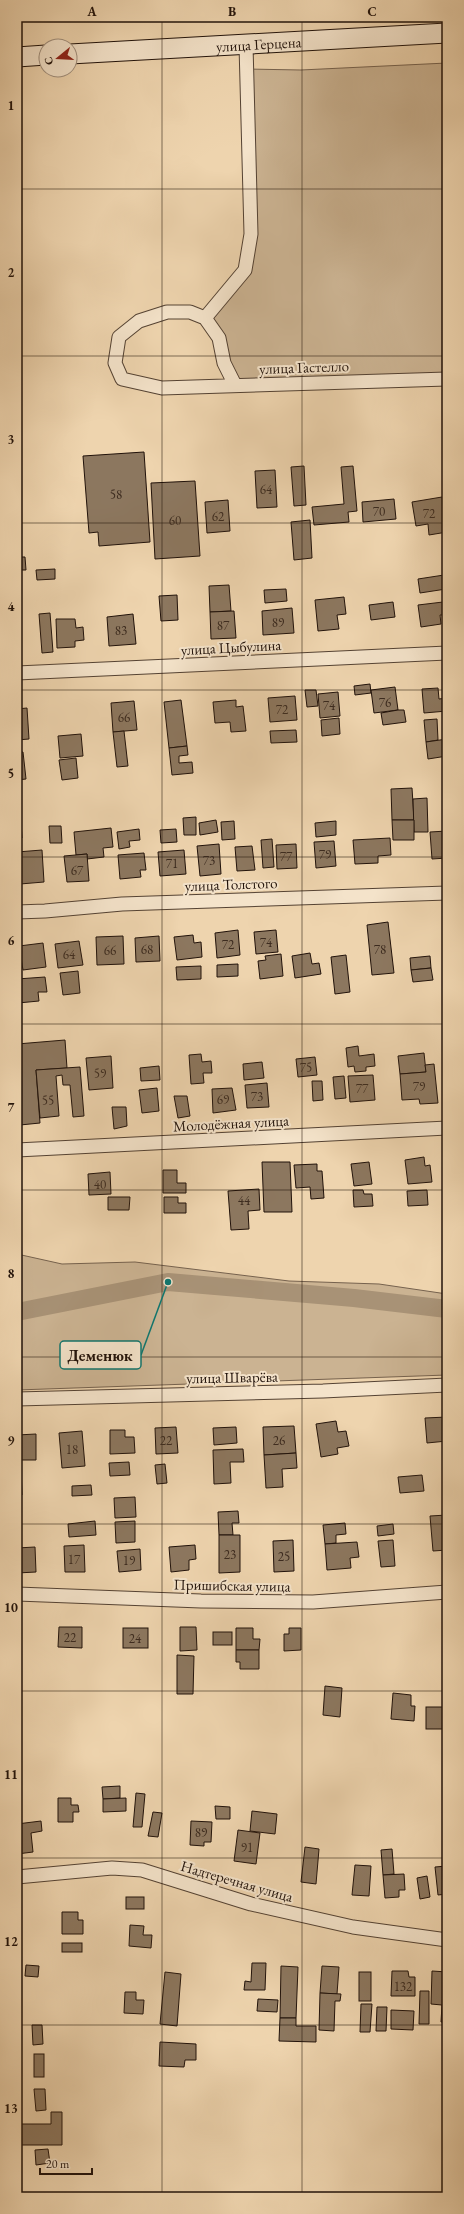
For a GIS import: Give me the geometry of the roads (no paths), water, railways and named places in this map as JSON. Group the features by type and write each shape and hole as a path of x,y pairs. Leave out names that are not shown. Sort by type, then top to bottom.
{"main road":[{"name":"улица Герцена","path":"78,54 447,33"},
{"path":"17,57 38,56"}],"street":[{"path":"235,385 224,362 219,338 205,318 245,270 251,234 246,45"},
{"name":"улица Гастелло","path":"205,318 190,312 167,312 139,321 120,337 115,363 122,378 162,388 447,379"},
{"name":"улица Цыбулина","path":"17,673 447,653"},
{"name":"улица Толстого","path":"17,912 122,904 447,893"},
{"name":"Молодёжная улица","path":"17,1150 447,1128"},
{"name":"улица Шварёва","path":"17,1399 323,1391 447,1385"},
{"name":"Пришибская улица","path":"17,1594 201,1601 313,1602 447,1592"},
{"name":"Надтеречная улица","path":"17,1877 112,1868 142,1870 251,1904 353,1927 447,1940"}],"waterway":[{"path":"17,1312 168,1282 354,1298 447,1309"}],"place":[{"name":"Деменюк","path":"168,1282"}]}
